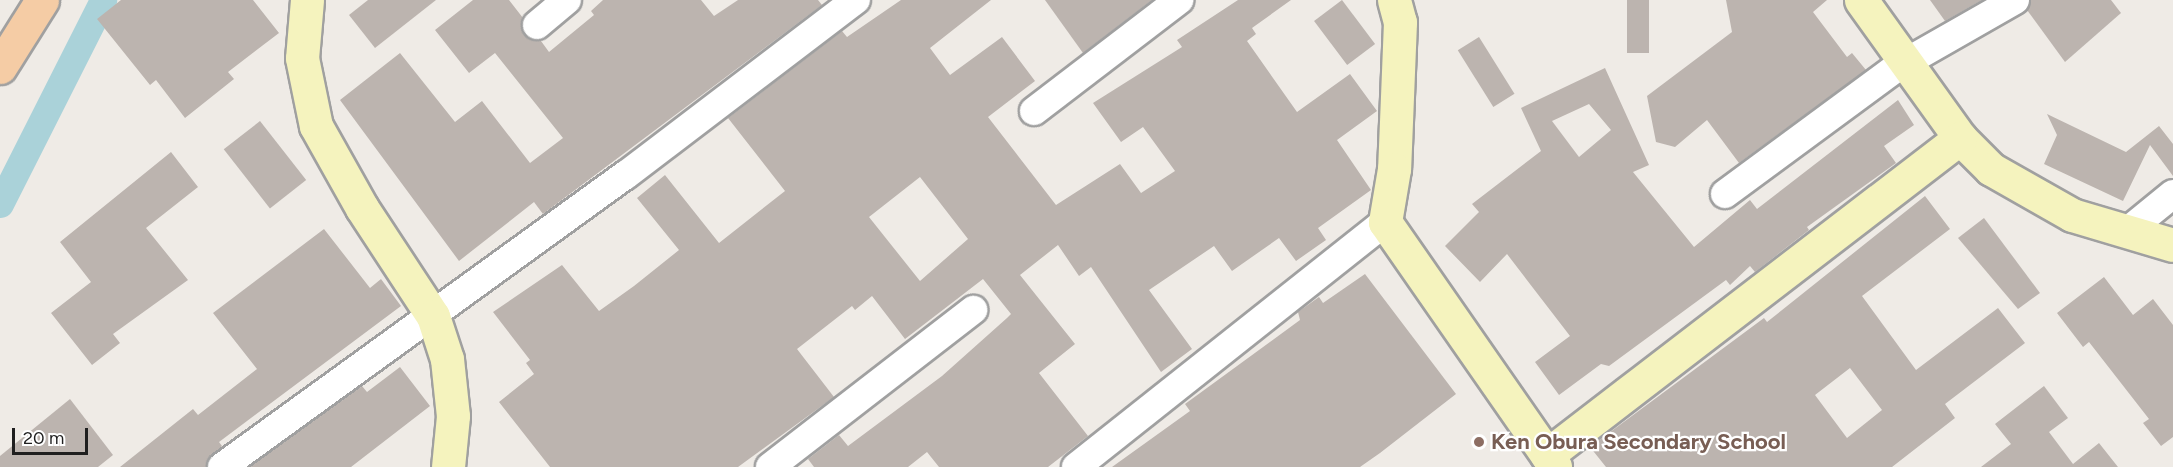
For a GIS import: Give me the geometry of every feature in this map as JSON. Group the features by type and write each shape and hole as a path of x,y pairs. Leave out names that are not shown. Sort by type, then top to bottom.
{"main road":[{"path":"0,67 42,0"}],"street":[{"path":"307,0 302,58 316,126 362,208 433,316 447,359 453,416 448,467"},
{"path":"537,25 567,0"},
{"path":"222,467 433,316 856,0"},
{"path":"1034,111 1179,0"},
{"path":"1076,467 1385,222 1394,169 1400,22 1394,0"},
{"path":"1861,0 1960,138 2031,196 2125,233 2173,245"},
{"path":"1725,194 1906,63 2015,0"},
{"path":"1385,222 1551,461 1960,138"},
{"path":"2125,233 2173,194"},
{"path":"770,467 973,310"}],"building":[{"path":"121,0 253,0 279,33 228,72 234,79 185,118 156,80 150,85 97,19"},
{"path":"368,0 436,0 375,48 349,15"},
{"path":"473,0 509,0 523,18 524,35 541,41 549,52 594,15 591,11 603,0 701,0 714,16 738,0 818,0 822,5 543,214 534,202 459,261 340,100 400,53 455,122 482,101 530,163 563,138 495,53 469,73 435,30"},
{"path":"901,0 991,0 930,48 950,75 1002,37 1035,81 988,117 1056,205 1120,164 1141,193 1175,171 1143,127 1121,142 1093,103 1182,47 1177,40 1238,0 1291,0 1252,28 1256,34 1247,41 1297,112 1350,74 1377,111 1337,140 1371,190 1318,228 1326,240 1296,261 1279,238 1232,271 1214,246 1149,290 1192,349 1161,372 1091,267 1079,276 1058,245 1020,275 1075,344 1039,373 1088,436 1048,467 939,467 927,452 908,467 814,467 808,459 839,435 848,446 942,376 1011,314 983,279 905,339 872,296 855,310 852,306 797,349 834,397 738,467 550,467 499,402 534,374 526,363 530,360 493,312 562,265 599,311 634,286 679,250 637,198 665,175 719,243 785,191 728,118 842,31 847,37","holes":["920,177 968,239 920,281 869,217"]},
{"path":"1045,0 1152,0 1083,53"},
{"path":"1342,0 1375,44 1347,65 1314,21"},
{"path":"1627,0 1649,0 1649,53 1627,53"},
{"path":"1726,0 1827,0 1813,12 1847,57 1852,53 1866,70 1739,163 1707,120 1675,147 1656,142 1647,96 1732,32"},
{"path":"1930,0 1982,0 1945,21"},
{"path":"2031,0 2111,0 2121,13 2065,62 2027,10"},
{"path":"1479,37 1515,94 1493,107 1458,50"},
{"path":"1605,68 1649,165 1633,172 1694,247 1750,200 1757,209 1898,100 1914,125 1884,146 1896,163 1807,227 1809,230 1755,272 1750,266 1730,285 1726,280 1609,366 1601,364 1559,395 1535,362 1570,336 1507,254 1480,282 1445,246 1479,212 1472,204 1541,151 1521,108","holes":["1589,104 1611,130 1579,157 1552,121"]},
{"path":"2047,114 2126,152 2159,126 2173,144 2173,176 2150,145 2123,201 2044,164 2057,135"},
{"path":"260,121 306,180 270,208 224,149"},
{"path":"171,152 198,187 146,228 188,280 113,334 120,343 92,365 51,313 91,282 60,242"},
{"path":"1925,196 1950,229 1862,296 1916,370 1998,308 2025,343 1945,404 1955,418 1892,467 1606,467 1590,447 1764,318 1767,322","holes":["1850,368 1882,410 1847,438 1815,395"]},
{"path":"1984,218 2040,293 2018,309 1958,238"},
{"path":"324,229 370,288 381,279 401,306 219,442 222,446 206,467 120,467 193,409 198,415 257,369 213,313"},
{"path":"1365,274 1456,394 1380,453 1360,467 1112,467 1190,411 1185,404 1300,320 1298,312 1319,297 1323,303"},
{"path":"2104,277 2133,315 2153,299 2173,325 2173,437 2161,446 2143,423 2149,419 2089,342 2083,347 2057,313"},
{"path":"400,367 430,406 351,467 250,467 362,386 367,392"},
{"path":"2044,386 2068,418 2049,432 2073,464 2099,443 2118,467 1981,467 2011,444 1995,424"},
{"path":"70,399 113,455 98,467 0,467 0,456"}],"waterway":[{"path":"0,204 103,0"}],"place":[{"name":"Ken Obura Secondary School","path":"1479,442"}]}
